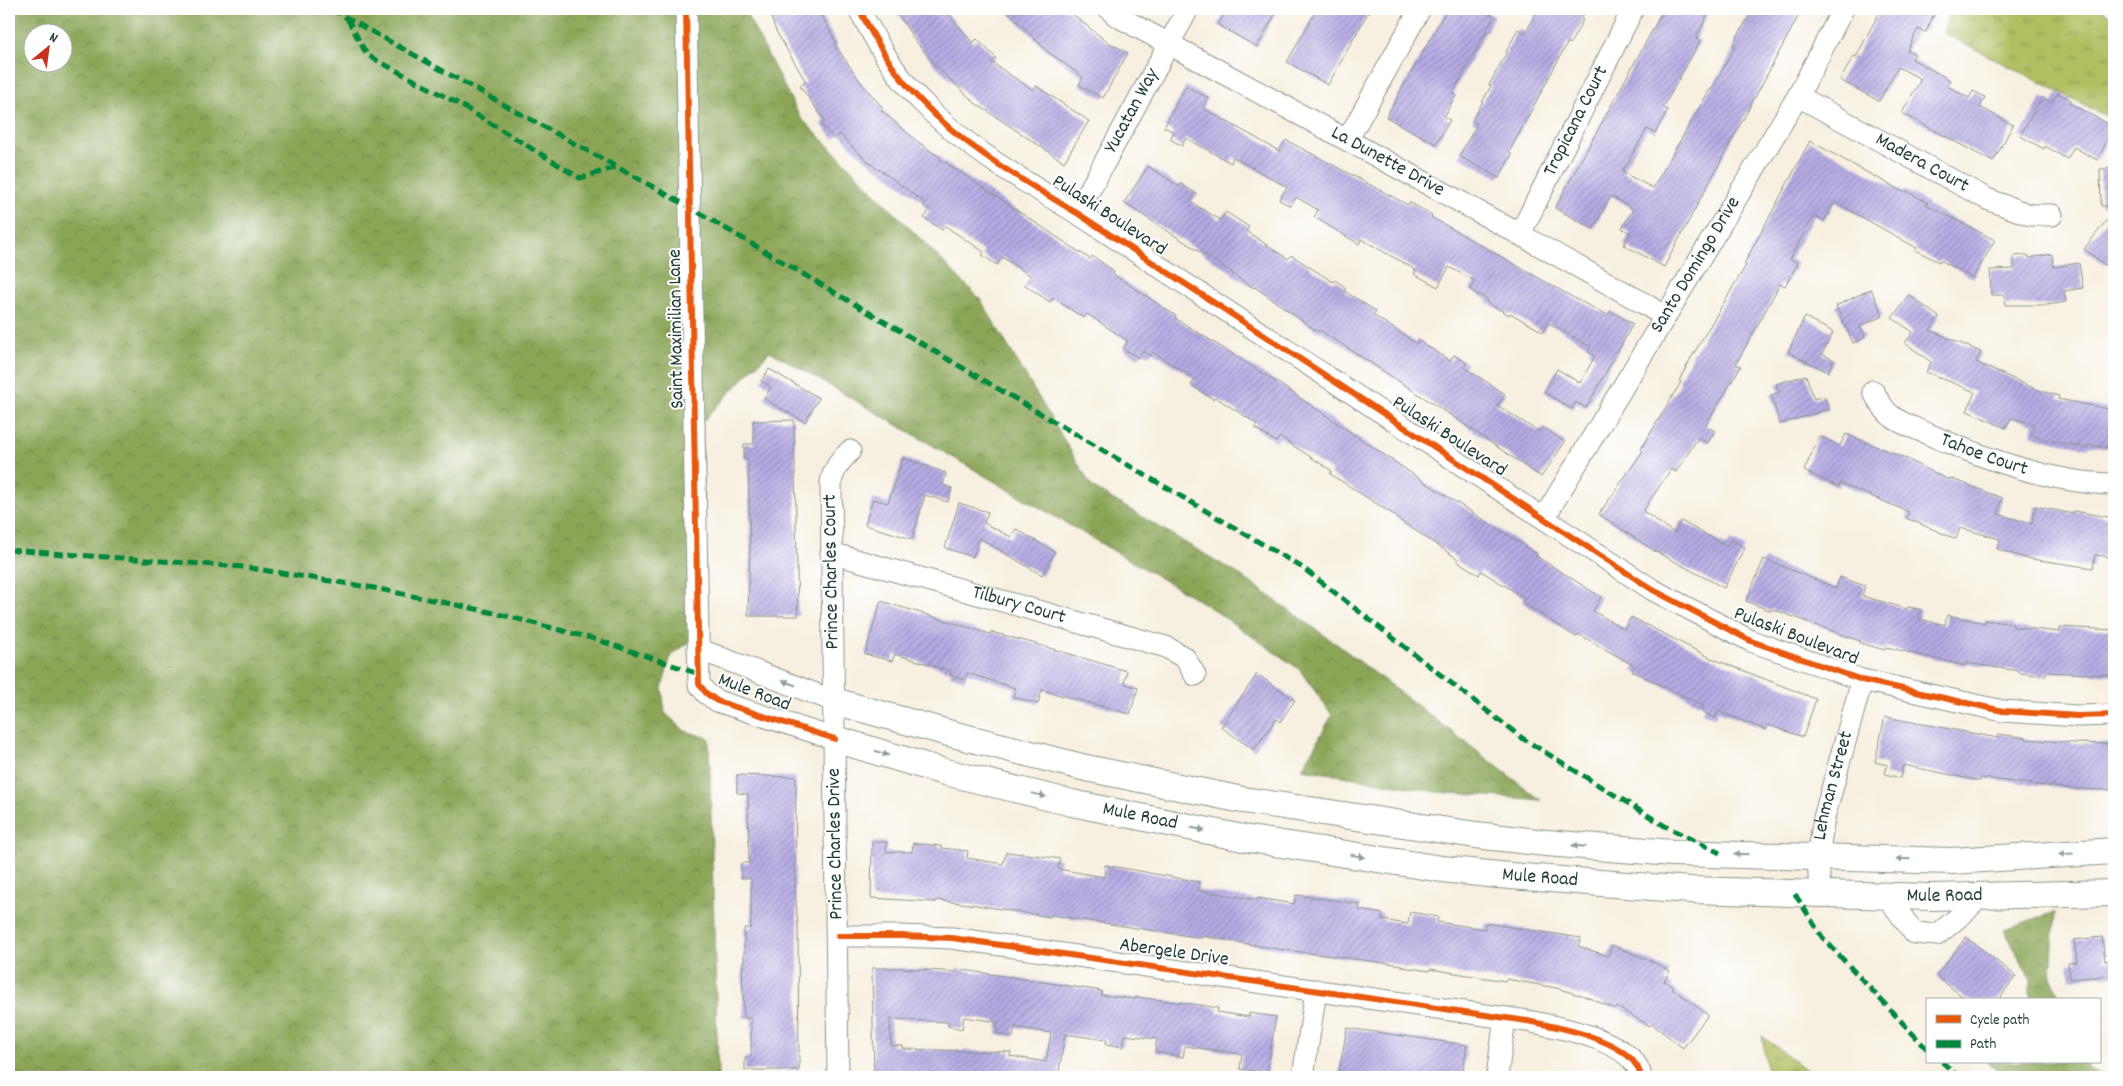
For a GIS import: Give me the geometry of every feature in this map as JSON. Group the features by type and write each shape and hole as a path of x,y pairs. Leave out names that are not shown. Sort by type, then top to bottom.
{"main road":[{"name":"Mule Road","path":"834,701 952,734 1086,768 1243,800 1476,835 1546,843 1673,853 1818,857 1952,860 2114,851"},
{"name":"Mule Road","path":"835,739 941,771 1063,801 1243,838 1442,869 1690,890 1887,896 2114,893"}],"street":[{"name":"Saint Maximilian Lane","path":"686,9 698,649"},
{"name":"Pulaski Boulevard","path":"858,9 876,42 919,100 947,126 1002,168 1077,213 1653,590 1752,641 1862,680 2003,711 2077,716 2114,715"},
{"name":"La Dunette Drive","path":"1109,9 1117,16 1520,234 1665,317"},
{"name":"Yucatan Way","path":"1077,213 1188,9"},
{"path":"1348,140 1420,9"},
{"name":"Tropicana Court","path":"1520,234 1633,9"},
{"name":"Santo Domingo Drive","path":"1544,518 1798,96 1843,9"},
{"name":"Madera Court","path":"1798,96 1988,199 2030,215 2052,215"},
{"name":"Tahoe Court","path":"1873,391 1888,413 1907,425 1993,460 2049,475 2102,484 2114,484"},
{"name":"Prince Charles Court","path":"834,701 831,482 836,466 850,451"},
{"name":"Tilbury Court","path":"832,553 1166,647 1185,658 1195,675"},
{"name":"Mule Road","path":"834,701 698,649 700,684 701,688 710,697 835,739"},
{"name":"Lehman Street","path":"1820,894 1818,857 1824,818 1862,680"},
{"name":"Prince Charles Drive","path":"834,701 838,1077"},
{"path":"1887,896 1914,933 1937,935 1966,911 1980,896"},
{"name":"Abergele Drive","path":"838,936 952,938 1548,1025 1605,1042 1632,1059 1638,1067 1641,1077"},
{"path":"1303,1077 1316,990"},
{"path":"1497,1077 1505,1018"}],"green space":[{"path":"9,9 744,9 800,117 980,299 1092,487 1240,575 1338,645 1541,800 1437,792 1302,769 1332,715 1299,669 1205,604 770,351 701,423 706,631 671,655 662,688 665,713 685,731 709,738 718,1077 9,1077"},
{"path":"1949,9 2099,9 2114,17 2114,120 1944,33"},
{"path":"2055,912 2051,977 2060,998 2030,998 2030,979 2004,929"},
{"path":"1762,1036 1816,1077 1768,1077"},
{"path":"1989,1064 2088,1064 2090,1069 2109,1077 2004,1077"}],"building":[{"path":"768,9 818,9 837,44 835,45 862,84 883,108 881,110 918,142 940,159 1090,259 1092,256 1114,271 1113,274 1176,316 1175,318 1272,379 1420,479 1537,554 1536,556 1601,597 1593,611 1624,629 1631,617 1711,658 1816,699 1803,737 1768,725 1766,730 1718,711 1715,718 1702,712 1704,706 1632,671 1635,666 1578,634 1576,637 1522,602 1525,598 1481,571 1479,575 1457,561 1458,559 1396,516 1330,474 1332,471 1280,437 1276,442 1255,428 1257,424 1215,397 1213,399 1191,385 1195,379 1153,352 1150,356 1143,352 1139,358 1123,349 1128,341 1087,314 1084,318 1053,298 1050,302 1025,285 1031,276 1002,257 997,265 982,255 984,252 945,226 942,230 924,218 930,210 923,206 925,203 878,170 840,134 834,139 821,124 825,121 800,86 806,82 776,31"},
{"path":"895,9 944,9 973,43 977,39 996,58 991,62 1033,90 1036,86 1089,121 1064,162 975,103 935,65 914,39"},
{"path":"1005,9 1066,9 1106,41 1128,53 1103,98 1079,85 1083,77 1047,51"},
{"path":"1227,9 1278,9 1257,47 1218,25"},
{"path":"1317,9 1370,9 1328,85 1287,62"},
{"path":"1447,9 1481,9 1494,16 1453,93 1456,95 1444,117 1450,120 1436,144 1386,117"},
{"path":"1539,9 1586,9 1581,19 1583,20 1570,44 1568,42 1509,152 1512,154 1499,178 1459,156 1477,124 1472,121 1518,29 1525,33"},
{"path":"1664,9 1710,9 1696,39 1700,41 1663,108 1668,110 1655,133 1647,129 1622,172 1653,188 1711,90 1736,45 1733,44 1753,9 1783,9 1798,17 1664,267 1624,245 1630,233 1622,228 1633,209 1611,196 1593,229 1555,208"},
{"path":"1881,9 1936,9 1926,32 1918,29 1907,50 1915,54 1912,59 1950,80 1947,86 1969,98 1973,91 1985,97 1980,107 2013,125 1993,162 1902,113 1921,79 1898,67 1879,101 1840,80 1854,56 1856,57"},
{"path":"1186,86 1208,98 1203,108 1279,151 1286,140 1408,205 1409,202 1432,215 1431,217 1574,298 1608,315 1611,311 1633,324 1586,408 1576,402 1572,409 1544,392 1557,369 1580,383 1595,356 1588,352 1591,347 1548,323 1543,332 1510,313 1509,315 1470,290 1475,281 1449,267 1438,287 1414,274 1416,270 1361,239 1359,244 1314,217 1318,210 1296,197 1291,206 1279,200 1287,187 1233,157 1231,163 1186,138 1182,146 1170,139 1174,132 1164,127"},
{"path":"2058,93 2071,100 2069,103 2114,127 2097,160 2074,147 2067,159 2045,146 2044,149 2020,136 2042,97 2052,103"},
{"path":"1810,141 1903,192 1905,190 1928,203 1927,205 1995,240 1973,278 1940,260 1939,262 1915,250 1917,248 1835,202 1824,221 1814,215 1790,259 1798,263 1785,286 1780,284 1736,364 1741,366 1705,426 1715,431 1708,443 1698,438 1676,472 1671,469 1643,511 1674,533 1681,521 1727,546 1731,540 1745,547 1724,588 1653,550 1599,514 1643,451 1641,449 1681,382 1679,381 1691,358 1746,265 1744,264"},
{"path":"1148,166 1179,186 1181,184 1197,194 1191,202 1220,220 1226,212 1249,227 1246,231 1288,259 1291,255 1333,282 1335,280 1346,288 1344,291 1376,311 1373,315 1416,343 1418,340 1450,361 1454,355 1467,363 1464,367 1505,394 1497,405 1539,432 1543,427 1565,442 1541,477 1458,420 1351,350 1319,330 1318,332 1255,287 1124,203"},
{"path":"2114,168 2114,206 2101,206 2100,169"},
{"path":"2107,220 2114,226 2114,254 2105,265 2084,249"},
{"path":"2052,254 2054,267 2079,263 2083,288 2064,291 2066,302 2047,305 2005,305 2004,295 1991,295 1990,270 2014,269 2014,256 2028,255 2029,258"},
{"path":"1871,289 1883,316 1860,326 1865,337 1853,343 1836,306"},
{"path":"1909,295 1939,317 1930,330 1981,352 1976,362 2038,390 2059,396 2058,399 2114,410 2114,449 2089,445 2088,448 2043,439 2031,435 2034,424 2011,418 2006,428 1967,411 1975,392 1926,372 1931,362 1905,343 1913,332 1892,318"},
{"path":"1805,317 1833,332 1822,354 1834,360 1828,372 1788,352"},
{"path":"769,369 819,398 805,422 764,399 771,387 761,381"},
{"path":"1806,375 1814,399 1824,396 1829,409 1780,424 1771,395 1779,392 1776,384"},
{"path":"794,420 798,616 748,616 750,546 748,459 744,459 744,444 754,444 753,421"},
{"path":"1846,434 1907,459 1949,480 1950,478 2002,498 1998,514 2032,524 2035,506 2073,514 2074,511 2114,518 2114,557 2095,555 2093,568 2025,558 1997,549 2000,539 1960,528 1956,539 1906,518 1909,512 1840,483 1839,487 1804,471 1819,436 1840,446"},
{"path":"903,458 946,473 943,485 952,488 948,502 925,495 912,539 865,525 873,499 888,503"},
{"path":"959,503 988,512 984,523 1011,537 1016,529 1055,552 1042,575 979,538 973,557 945,548"},
{"path":"1764,559 1836,588 1840,577 1865,586 1862,596 1907,609 1908,607 1921,610 1919,619 1945,625 1947,615 1985,623 1985,620 2013,624 2013,627 2060,632 2060,627 2114,630 2114,675 2046,672 2046,676 2019,673 2019,671 1966,663 1966,666 1886,647 1885,650 1860,643 1860,641 1746,601"},
{"path":"881,601 990,634 991,632 1029,642 1127,671 1124,683 1138,688 1130,714 1042,690 1038,704 1013,697 1015,688 967,673 965,680 950,675 951,671 895,654 892,661 865,654"},
{"path":"1257,674 1295,700 1280,722 1276,719 1254,750 1221,727"},
{"path":"1885,717 1998,738 1998,734 2026,739 2114,744 2114,790 2072,789 1981,778 1980,781 1903,765 1900,778 1885,774 1887,765 1875,762"},
{"path":"737,775 796,777 795,889 798,928 799,1070 745,1070 745,1057 751,1057 751,1018 744,1018 742,966 744,966 744,928 751,928 751,878 741,878 741,863 749,863 748,794 737,793"},
{"path":"872,842 887,842 886,852 912,852 913,843 968,851 967,858 1003,864 1006,852 1042,856 1060,859 1058,869 1104,877 1105,865 1199,882 1198,890 1257,900 1258,898 1294,904 1296,895 1360,904 1359,910 1383,914 1382,920 1408,924 1410,912 1438,917 1437,922 1485,929 1485,923 1581,938 1578,946 1608,956 1612,945 1670,971 1664,981 1673,986 1672,988 1708,1015 1683,1048 1652,1024 1650,1026 1617,1007 1616,1009 1579,994 1556,988 1506,979 1505,981 1430,969 1430,971 1402,967 1402,965 1278,949 1202,936 1202,938 1051,915 1050,917 976,905 936,900 936,902 871,898"},
{"path":"1966,937 2016,976 2000,998 1964,998 1936,976"},
{"path":"2102,937 2105,961 2114,960 2114,975 2070,979 2068,963 2077,962 2074,940"},
{"path":"872,968 956,972 957,969 1102,991 1101,995 1136,999 1136,997 1200,1005 1218,1008 1217,1012 1249,1017 1249,1013 1276,1017 1267,1073 1240,1069 1242,1054 1185,1046 1183,1057 1155,1052 1157,1039 1125,1035 1123,1047 1106,1044 1107,1040 1065,1034 1058,1077 874,1077","holes":["964,1017 998,1022 997,1034 1013,1037 1015,1027 1051,1033 1046,1062 1010,1056 1011,1052 903,1049 903,1046 891,1046 890,1019 949,1022 948,1026 962,1029"]},
{"path":"1347,1028 1467,1045 1462,1077 1338,1077"}],"waterway":[{"path":"1810,1077 1811,1071"}],"marked path":[{"path":"331,9 691,208 1303,568 1522,738 1665,826 1720,853"},
{"path":"347,18 367,55 459,104 580,178 617,167"},
{"path":"9,550 244,567 374,588 495,613 598,640 699,674"},
{"path":"1795,894 1822,937 1926,1048"},
{"path":"1944,1064 1959,1077"}],"cycle path":[{"path":"686,9 699,684 706,693 717,701 835,739"},
{"path":"859,9 886,57 911,90 955,133 994,162 1077,213 1653,590 1751,641 1862,680 2003,711 2077,716 2114,715"},
{"path":"838,936 952,938 1527,1021 1593,1037 1610,1045 1625,1053 1636,1064 1641,1077"}]}
